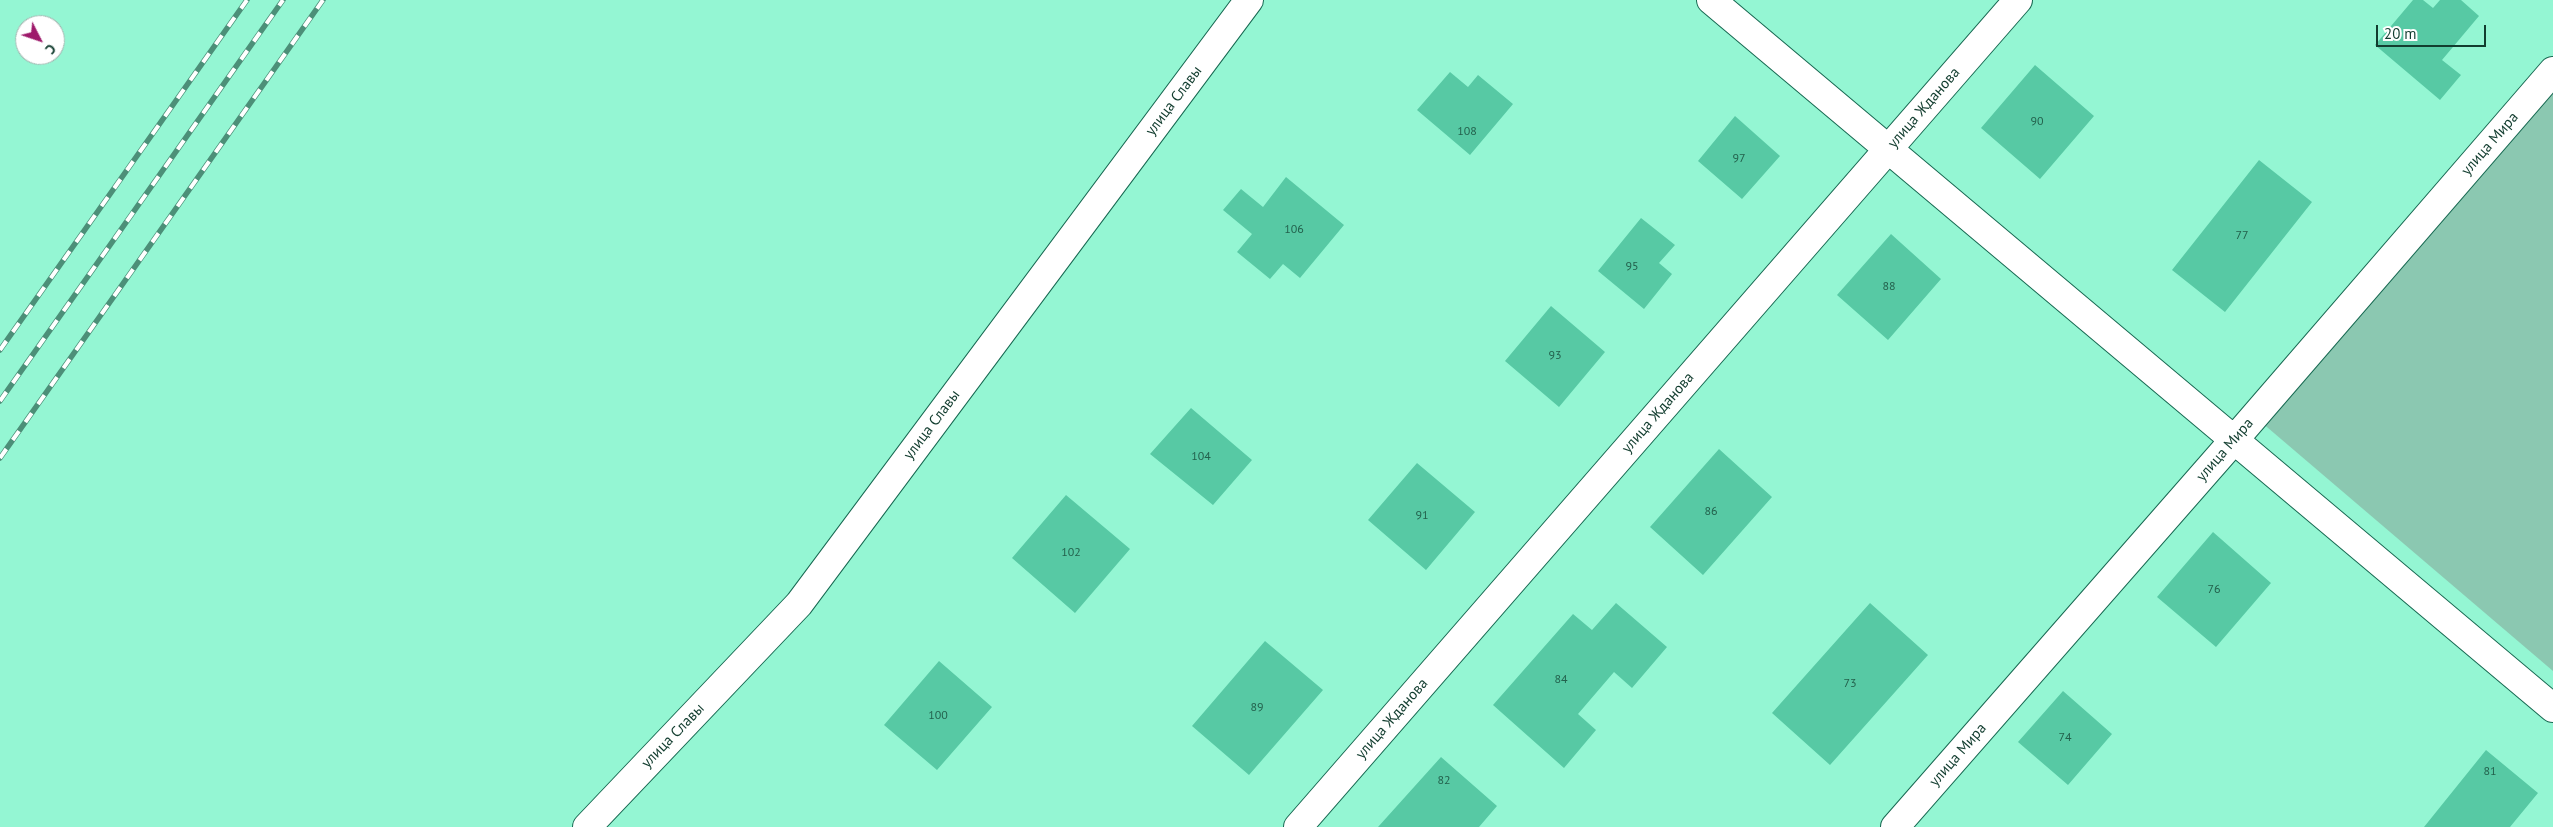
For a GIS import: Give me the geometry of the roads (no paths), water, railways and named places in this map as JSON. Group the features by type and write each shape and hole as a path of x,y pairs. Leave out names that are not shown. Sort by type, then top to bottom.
{"street":[{"name":"улица Славы","path":"587,827 799,604 1249,0"},
{"path":"1711,0 2553,708"},
{"name":"улица Жданова","path":"1298,827 2018,0"},
{"name":"улица Мира","path":"1894,827 2234,440 2553,71"}],"railway":[{"path":"0,350 247,0"},
{"path":"0,401 283,0"},
{"path":"0,458 323,0"}]}
